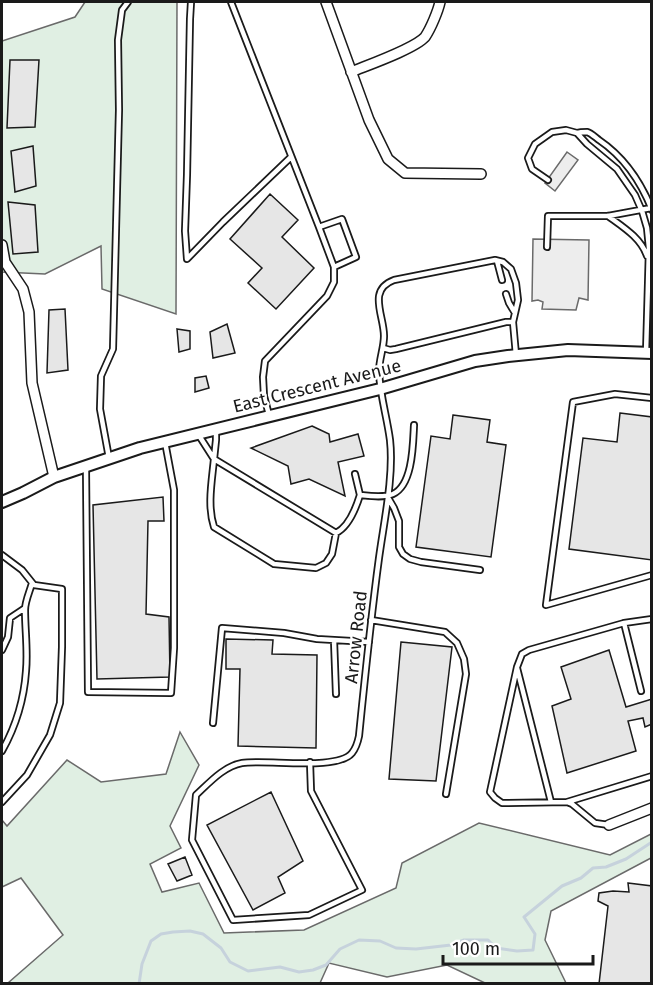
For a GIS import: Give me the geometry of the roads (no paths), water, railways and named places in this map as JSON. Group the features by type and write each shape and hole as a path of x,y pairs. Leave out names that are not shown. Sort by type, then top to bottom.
{"street":[{"path":"326,2 369,120 388,159 405,172 482,174"},
{"path":"351,72 406,49 424,38 441,2"},
{"path":"2,245 5,262 23,289 29,312 32,383 54,477"},
{"name":"East Crescent Avenue","path":"2,502 54,477 109,458 269,415 381,389 475,361 568,350 649,353"},
{"path":"609,825 651,808"}],"lane":[{"path":"109,458 100,409 101,376 113,349 119,110 118,40 122,10 128,2"},
{"path":"191,2 185,231 188,259 291,157"},
{"path":"231,2 334,267 334,282 327,296 265,361 263,387 269,415"},
{"path":"547,247 548,216 608,216 651,209 637,180 624,163 609,147 588,132 577,133 566,130 552,132 535,144 528,158 532,169 548,180"},
{"path":"577,133 617,169 635,195 642,211 649,248 649,353"},
{"path":"608,216 637,238 646,252 648,262"},
{"path":"319,227 342,219 353,248 356,257 334,267"},
{"path":"502,280 497,261 503,262 511,269 516,284 518,300 513,322 516,355"},
{"name":"Arrow Road","path":"310,762 311,791 362,890 309,915 233,921 192,840 196,795 222,771 241,763 310,762 327,763 338,762 353,753 359,736 390,471 390,442 381,389 380,360 384,334 378,303 380,292 386,283 394,279 497,261"},
{"path":"506,294 515,313"},
{"path":"383,348 396,349 513,322"},
{"path":"651,398 615,394 573,402 546,605 651,575"},
{"path":"360,495 387,496 402,488 407,478 414,425"},
{"path":"216,429 211,496 214,527 274,564 316,568 326,563 332,555 336,533"},
{"path":"198,434 214,459 336,533"},
{"path":"86,465 87,692 171,693 174,648 174,490 165,442"},
{"path":"336,533 342,530 357,505 360,495 355,474"},
{"path":"387,496 399,522 399,547 403,554 421,562 480,570"},
{"path":"2,555 22,570 34,585 62,590 60,703 50,735 27,775 2,802"},
{"path":"2,751 14,730 21,706 26,670 25,608 32,583"},
{"path":"2,650 8,637 10,618 25,608"},
{"path":"651,619 624,623 522,654 517,667 490,792 502,803 567,802 651,776"},
{"path":"371,620 445,632 457,643 464,659 466,674 446,794"},
{"path":"624,623 641,691"},
{"path":"2,625 9,629"},
{"path":"213,723 222,628 284,633 317,639 369,642"},
{"path":"334,640 336,694"},
{"path":"517,667 551,802"},
{"path":"567,802 595,823 609,825"}],"waterway":[{"path":"139,984 142,964 151,941 161,934 173,932 190,931 203,934 221,948 230,962 248,971 280,967 299,972 313,970 326,965 340,949 359,940 380,941 396,948 416,949 451,945 464,940 488,940 496,948 517,951 533,950 535,934 524,917 562,886 581,878 593,868 606,867 626,859 652,842"}]}
